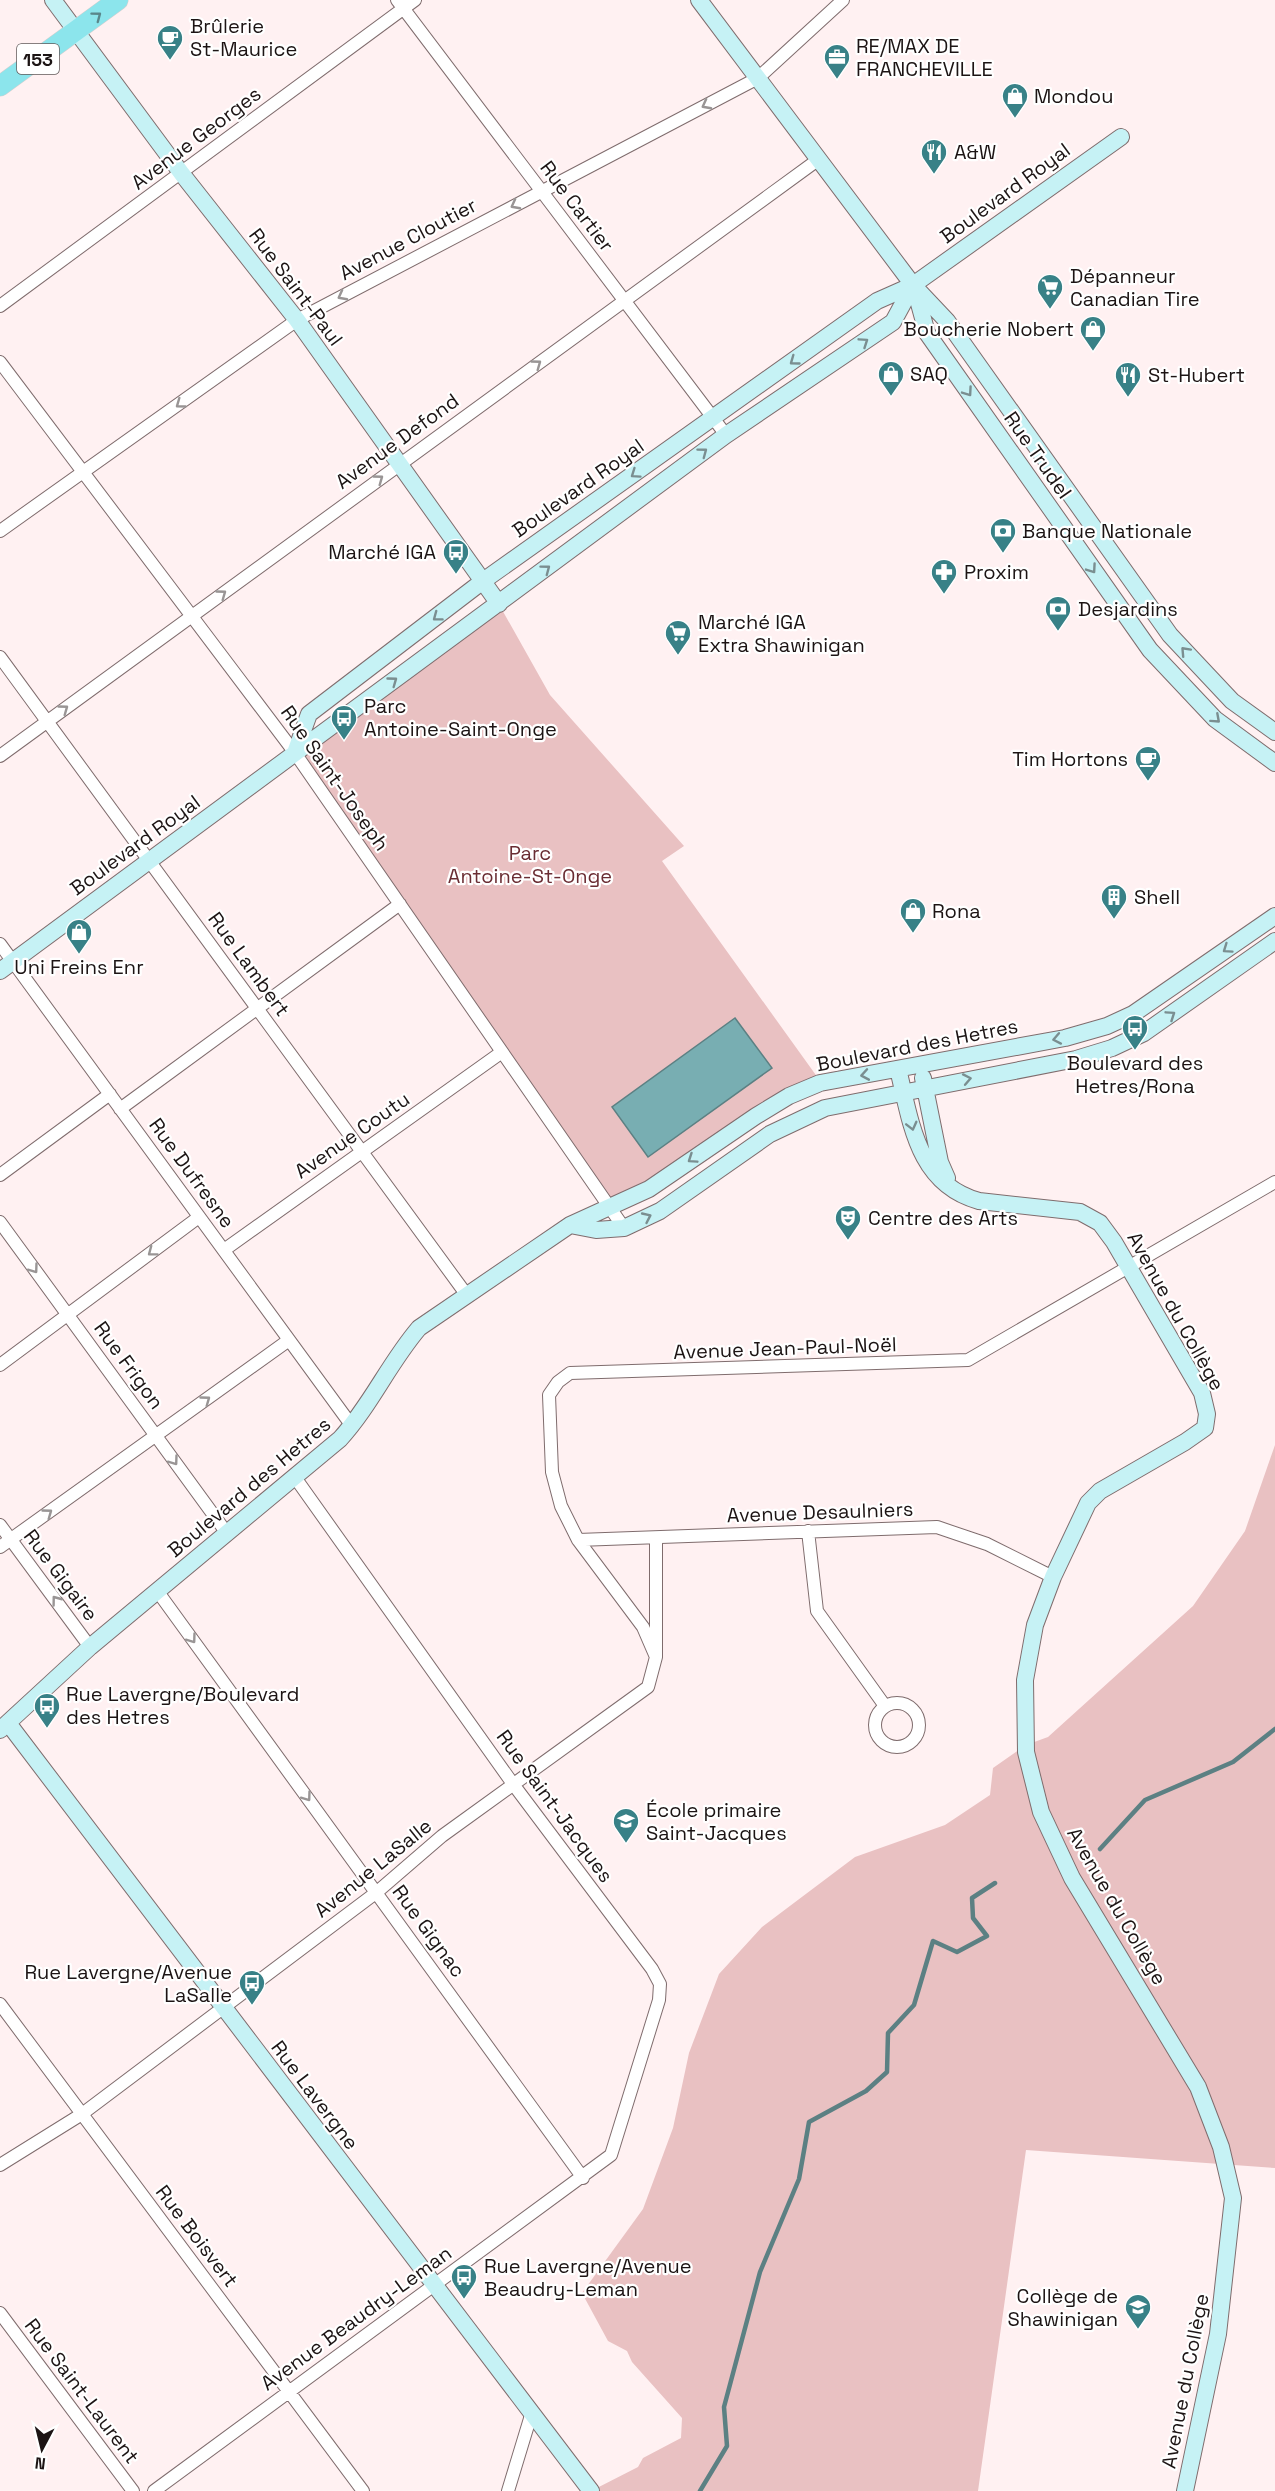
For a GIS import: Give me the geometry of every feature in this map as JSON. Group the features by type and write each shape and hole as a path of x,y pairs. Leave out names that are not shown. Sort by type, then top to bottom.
{"main road":[{"name":"153","path":"0,86 118,0"}],"street":[{"name":"Rue Saint-Paul","path":"53,0 182,174 297,320 499,604"},
{"name":"Avenue Georges","path":"0,306 182,174 401,4 415,0"},
{"name":"Rue Trudel","path":"699,0 914,285 947,321 1170,635 1232,700 1275,732"},
{"name":"Avenue Cloutier","path":"0,531 297,320 758,78 843,0"},
{"name":"Rue Cartier","path":"401,4 726,435"},
{"name":"Boulevard Royal","path":"295,753 309,714 483,581 877,301 914,285 1121,137"},
{"name":"Avenue Defond","path":"0,756 819,159"},
{"name":"Rue Trudel","path":"914,285 927,333 1150,650 1215,719 1275,764"},
{"name":"Boulevard Royal","path":"6,966 726,435 893,322 914,285"},
{"name":"Rue Saint-Joseph","path":"0,362 295,753 624,1228"},
{"name":"Rue Lambert","path":"0,657 466,1294"},
{"path":"120,1109 400,904"},
{"name":"Boulevard des Hetres","path":"4,1726 90,1647 158,1592 352,1426 399,1351 419,1328 466,1294 570,1226 649,1189 789,1096 820,1083 1065,1038 1107,1026 1133,1014 1275,916"},
{"path":"570,1226 596,1230 624,1228 660,1211 770,1134 825,1108 1076,1059 1112,1048 1153,1027 1275,940"},
{"name":"Rue Dufresne","path":"0,944 6,966 110,1095 352,1426"},
{"name":"Avenue Coutu","path":"224,1250 502,1052"},
{"path":"921,1064 940,1162 951,1188"},
{"name":"Avenue du Collège","path":"898,1069 917,1147 926,1162 951,1188 965,1197 979,1200 1080,1212 1100,1224 1128,1266 1202,1393 1207,1414 1205,1428 1100,1491 1088,1503 1053,1577 1035,1625 1025,1680 1026,1752 1041,1812 1072,1878 1198,2087 1221,2147 1233,2198 1218,2334 1185,2491"},
{"path":"0,1175 110,1095"},
{"name":"Avenue Jean-Paul-Noël","path":"657,1657 643,1627 578,1540 561,1506 552,1472 549,1395 558,1382 570,1373 968,1360 1275,1182"},
{"path":"0,1365 69,1316 199,1216"},
{"name":"Rue Frigon","path":"0,1222 226,1532"},
{"path":"0,1547 289,1340"},
{"name":"Rue Saint-Jacques","path":"294,1476 513,1784 652,1969 660,1984 659,2000 642,2062 612,2155 584,2178"},
{"name":"Rue Gigaire","path":"0,1525 90,1647"},
{"name":"Avenue Desaulniers","path":"578,1540 937,1527 987,1544 1053,1577"},
{"path":"808,1531 817,1611 885,1706"},
{"name":"Avenue LaSalle","path":"0,2164 82,2114 377,1892 442,1836 648,1687 657,1657 656,1538"},
{"name":"Rue Gignac","path":"158,1592 584,2178"},
{"name":"Rue Lavergne","path":"4,1726 224,2008 432,2285 591,2491"},
{"name":"Rue Boisvert","path":"0,2004 363,2491"},
{"name":"Avenue Beaudry-Leman","path":"154,2491 432,2285 584,2178"},
{"name":"Rue Saint-Laurent","path":"0,2313 133,2491"},
{"path":"508,2491 532,2412"}],"green space":[{"name":"Parc Antoine-St-Onge","path":"496,599 550,695 684,846 662,861 818,1078 611,1208 295,753"},
{"path":"1275,1445 1275,2168 1026,2150 978,2491 591,2491 638,2467 643,2458 681,2438 682,2418 632,2362 627,2351 608,2341 582,2293 643,2209 673,2128 689,2053 719,1974 762,1927 855,1857 945,1825 990,1795 993,1768 1026,1745 1048,1737 1193,1606 1245,1531"}],"water":[{"path":"735,1018 772,1068 648,1157 612,1107"}],"waterway":[{"path":"1100,1849 1145,1800 1233,1762 1275,1729"},
{"path":"700,2491 727,2446 724,2407 760,2272 799,2179 809,2122 866,2091 887,2072 888,2033 914,2005 933,1941 957,1952 987,1936 973,1918 972,1898 995,1883"}],"place":[{"name":"Brûlerie St-Maurice","path":"170,61"},
{"name":"RE/MAX DE FRANCHEVILLE","path":"837,80"},
{"name":"Mondou","path":"1015,119"},
{"name":"A&W","path":"934,175"},
{"name":"Dépanneur Canadian Tire","path":"1050,310"},
{"name":"Boucherie Nobert","path":"1093,352"},
{"name":"SAQ","path":"891,397"},
{"name":"St-Hubert","path":"1128,398"},
{"name":"Banque Nationale","path":"1003,554"},
{"name":"Marché IGA","path":"456,575"},
{"name":"Proxim","path":"944,595"},
{"name":"Desjardins","path":"1058,632"},
{"name":"Marché IGA Extra Shawinigan","path":"678,656"},
{"name":"Parc Antoine-Saint-Onge","path":"344,741"},
{"name":"Tim Hortons","path":"1148,782"},
{"name":"Shell","path":"1114,920"},
{"name":"Rona","path":"913,934"},
{"name":"Uni Freins Enr","path":"79,955"},
{"name":"Boulevard des Hetres/Rona","path":"1135,1051"},
{"name":"Centre des Arts","path":"848,1241"},
{"name":"Rue Lavergne/Boulevard des Hetres","path":"47,1729"},
{"name":"École primaire Saint-Jacques","path":"626,1844"},
{"name":"Rue Lavergne/Avenue LaSalle","path":"252,2006"},
{"name":"Rue Lavergne/Avenue Beaudry-Leman","path":"464,2300"},
{"name":"Collège de Shawinigan","path":"1138,2330"}]}
